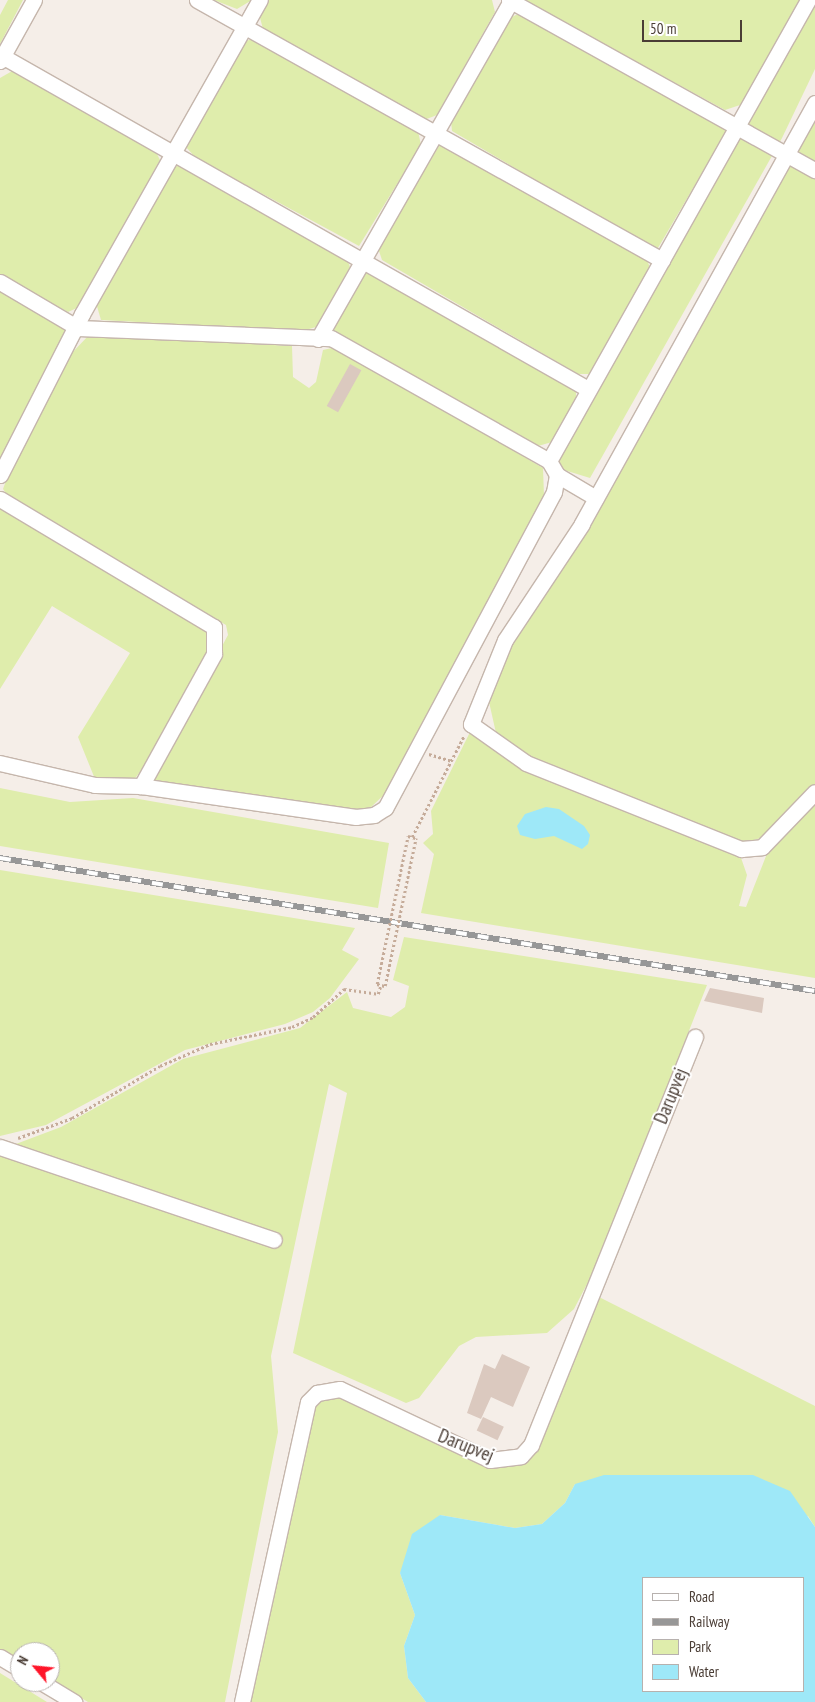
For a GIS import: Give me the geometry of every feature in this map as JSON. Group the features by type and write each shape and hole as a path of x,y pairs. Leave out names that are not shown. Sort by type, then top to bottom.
{"street":[{"path":"34,0 1,58 174,152 588,390"},
{"path":"197,0 246,25 662,260"},
{"path":"0,475 174,152 260,0"},
{"path":"318,338 364,261 510,0 738,125 815,170"},
{"path":"549,461 808,0"},
{"path":"815,103 596,498 505,640 471,724 526,763 741,849 762,847 815,792"},
{"path":"0,282 78,328 331,338 549,461 557,476 596,498"},
{"path":"0,763 95,785 141,786 356,817 374,815 386,808 554,492 557,476"},
{"path":"0,499 214,627 214,654 141,786"},
{"name":"Darupvej","path":"242,1702 308,1402 317,1393 340,1389 490,1460 521,1456 530,1445 695,1037"},
{"path":"4,1144 274,1240"},
{"path":"58,1692 74,1702"}],"path":[{"path":"414,838 408,836 377,984 385,986 414,838 471,724"},
{"path":"416,750 452,761"},
{"path":"4,1144 72,1118 160,1066 210,1044 292,1027 313,1017 344,989 378,994 381,985"}],"green space":[{"path":"8,0 23,0 0,44 0,15"},
{"path":"214,0 252,0 237,9"},
{"path":"267,0 492,0 495,12 437,115 424,120 263,29 259,14"},
{"path":"523,0 800,0 743,104 725,110"},
{"path":"815,0 815,69 782,138 590,478 564,470 556,461"},
{"path":"520,13 723,128 726,132 658,248 651,248 452,131 451,121 508,19"},
{"path":"254,39 418,131 421,145 359,246 196,158 185,146 245,41"},
{"path":"14,70 156,152 160,160 79,307 68,312 0,276 0,78"},
{"path":"815,114 815,166 796,153"},
{"path":"439,146 448,146 646,257 650,268 591,374 578,374 382,260 378,248"},
{"path":"181,164 347,259 350,267 316,327 302,331 101,320 96,303 171,169"},
{"path":"788,165 815,178 815,785 764,837 747,842 729,839 528,758 496,733 487,693 491,678"},
{"path":"366,270 576,390 576,399 552,442 538,446 335,334 333,327"},
{"path":"0,291 67,330 0,466"},
{"path":"89,335 292,346 293,377 309,388 316,382 323,350 336,347 543,468 544,496 390,789 369,809 360,811 154,780 153,774 228,635 226,625 10,499 3,489 16,454 70,355"},
{"path":"0,504 205,627 209,635 209,649 149,760 133,781 95,779 78,737 130,653 52,606 0,689"},
{"path":"471,730 740,855 747,875 739,906 746,907 768,851 815,798 815,978 421,913 434,854 423,843 433,834 431,811"},
{"path":"0,788 70,802 133,798 389,843 378,908 0,846"},
{"path":"0,870 355,928 342,950 359,959 330,998 313,1012 285,1024 185,1050 46,1125 0,1136"},
{"path":"404,937 707,985 597,1265 574,1309 547,1333 476,1337 459,1346 419,1398 406,1403 293,1353 347,1093 329,1084 271,1356 278,1432 225,1702 88,1702 60,1685 60,1642 10,1642 10,1655 0,1649 0,1150 61,1127 183,1059 300,1028 347,992 353,1008 391,1017 405,1007 409,986 393,980"},
{"path":"597,1296 815,1406 815,1527 808,1516 575,1484 565,1503 542,1524 515,1528 440,1515 400,1573 415,1615 404,1646 408,1678 426,1702 245,1702 302,1415 320,1397 338,1395 491,1466 528,1460"},
{"path":"0,1673 10,1679 10,1692 31,1692 47,1702 0,1702"}],"water":[{"path":"546,807 559,809 584,826 590,835 588,844 582,849 554,836 535,839 520,835 517,826 525,814"},
{"path":"604,1475 753,1475 790,1491 815,1527 815,1702 426,1702 408,1678 404,1646 415,1615 400,1573 412,1534 440,1515 515,1528 542,1524 565,1503 575,1484"}],"building":[{"path":"350,364 361,370 338,412 327,406"},
{"path":"710,988 764,998 762,1013 704,1001"},
{"path":"502,1354 530,1367 513,1407 491,1397 481,1419 467,1413 484,1364 495,1369"},
{"path":"483,1417 504,1427 498,1440 477,1431"}],"railway":[{"path":"0,858 815,991"}]}
